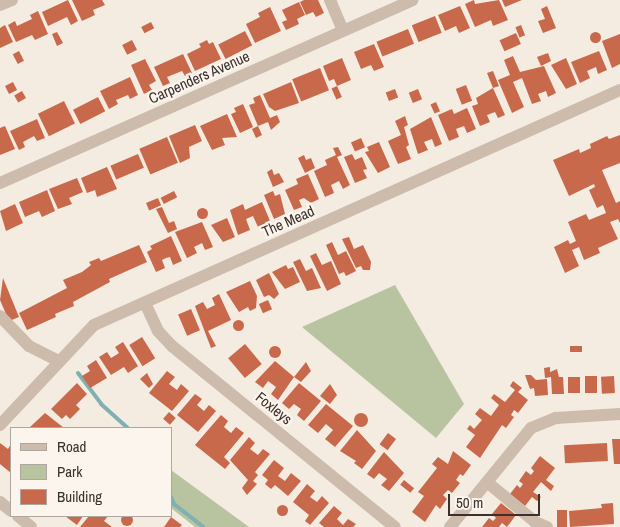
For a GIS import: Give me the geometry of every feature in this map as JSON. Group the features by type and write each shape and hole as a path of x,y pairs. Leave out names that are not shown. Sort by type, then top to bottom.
{"street":[{"path":"0,6 12,0"},
{"path":"330,0 343,30"},
{"name":"Carpenders Avenue","path":"0,183 412,0"},
{"name":"The Mead","path":"2,418 94,326 620,90"},
{"name":"Foxleys","path":"146,303 158,331 172,346 395,527"},
{"path":"0,316 29,346 60,361"},
{"path":"450,527 525,435 539,423 556,418 620,414"},
{"path":"487,482 535,522 547,527"},
{"path":"19,517 31,527"}],"green space":[{"path":"395,285 464,404 436,438 302,327"},
{"path":"172,471 249,527 195,527 172,509"}],"building":[{"path":"68,0 78,21 71,25 67,17 48,26 42,12"},
{"path":"72,0 102,0 105,5 93,10 95,15 82,21"},
{"path":"304,0 318,0 324,13 316,17 313,12 306,15 300,2"},
{"path":"474,0 475,4 499,0 508,20 493,26 491,20 475,27 465,4"},
{"path":"502,0 522,0 505,7"},
{"path":"299,2 305,15 297,19 299,24 286,30 282,22 287,20 282,10"},
{"path":"460,6 470,28 459,33 456,26 445,31 438,15"},
{"path":"547,6 556,28 543,33 538,21 545,19 541,9"},
{"path":"270,7 281,31 255,43 246,24 260,17 258,13"},
{"path":"38,11 48,34 35,40 32,35 16,42 8,25 15,21 17,26 32,19 30,15"},
{"path":"435,16 442,33 419,42 412,25"},
{"path":"151,22 154,28 144,33 141,27"},
{"path":"5,25 13,42 0,48 0,28"},
{"path":"521,25 525,35 520,37 515,27"},
{"path":"408,29 414,44 382,57 376,42"},
{"path":"245,31 252,45 226,59 218,45"},
{"path":"595,31 601,37 595,43 589,37"},
{"path":"57,32 63,43 57,46 52,34"},
{"path":"516,33 521,44 504,51 500,40"},
{"path":"620,34 620,64 612,68 602,41"},
{"path":"132,40 137,50 127,55 122,45"},
{"path":"207,40 209,44 213,42 221,59 195,71 187,54 201,47 199,44"},
{"path":"374,44 384,67 374,71 371,65 361,69 354,52"},
{"path":"19,51 24,61 18,64 13,54"},
{"path":"599,51 607,70 598,74 596,67 587,71 590,78 580,83 571,62"},
{"path":"548,53 551,61 541,66 537,57"},
{"path":"183,54 192,73 185,76 182,71 167,77 170,83 163,86 154,67"},
{"path":"513,56 520,72 544,66 556,93 548,97 546,91 538,94 541,101 532,104 522,78 513,82 524,107 512,113 498,80 510,75 504,60"},
{"path":"342,58 351,80 337,86 334,79 329,81 323,66"},
{"path":"566,58 577,84 566,89 551,65"},
{"path":"145,59 156,81 149,85 152,90 144,94 131,65"},
{"path":"320,68 329,90 301,101 292,79"},
{"path":"493,71 499,86 493,88 487,73"},
{"path":"130,77 138,95 130,99 128,95 116,100 118,104 109,109 100,91"},
{"path":"13,82 17,90 9,94 5,86"},
{"path":"291,82 299,103 275,111 269,107 263,94"},
{"path":"466,85 472,101 462,105 456,89"},
{"path":"337,86 342,97 336,99 332,88"},
{"path":"493,88 505,115 498,118 495,112 487,115 490,122 480,126 472,106 478,104 476,98"},
{"path":"395,89 398,97 389,101 386,93"},
{"path":"418,89 422,99 413,103 409,93"},
{"path":"22,91 26,98 18,102 14,96"},
{"path":"260,95 270,118 277,115 280,122 271,130 268,122 258,126 249,105 255,103 253,98"},
{"path":"98,97 105,111 80,124 73,110"},
{"path":"64,101 75,123 49,136 38,114"},
{"path":"436,102 440,111 435,114 431,104"},
{"path":"243,104 253,127 240,133 231,114 236,112 234,108"},
{"path":"467,108 476,129 467,133 464,126 456,129 459,137 449,141 438,115 452,109 454,114"},
{"path":"227,114 237,137 222,138 225,145 212,150 200,126"},
{"path":"405,116 408,125 404,127 409,145 406,147 411,159 398,164 388,141 401,135 395,121"},
{"path":"431,117 442,144 435,147 432,139 424,142 428,150 418,154 410,129"},
{"path":"37,119 45,138 37,141 34,136 23,142 25,147 19,150 10,131"},
{"path":"195,125 202,141 189,147 190,158 180,163 169,136"},
{"path":"5,126 15,149 0,155 0,128"},
{"path":"258,126 262,135 256,138 252,129"},
{"path":"620,135 620,163 602,170 616,203 620,201 620,223 618,219 610,222 618,239 598,248 600,253 584,260 579,247 572,250 579,266 565,273 554,247 568,240 570,244 576,241 568,222 586,214 589,220 606,213 603,205 597,208 589,190 595,187 594,184 569,196 553,160 579,149 580,153 591,148 590,144 607,136 609,139"},
{"path":"167,137 178,163 150,174 139,149"},
{"path":"361,138 365,147 355,152 351,142"},
{"path":"379,142 390,167 378,173 365,152 369,151 367,147"},
{"path":"338,147 342,155 337,157 350,185 343,189 339,181 331,185 334,193 325,197 314,171 327,165 325,160 336,155 333,148"},
{"path":"138,154 144,168 116,180 110,166"},
{"path":"352,154 355,160 362,157 367,169 363,170 367,178 355,183 344,157"},
{"path":"304,155 306,160 311,158 315,168 305,173 298,158"},
{"path":"107,167 117,189 97,197 95,190 87,193 81,178"},
{"path":"272,169 274,175 279,173 284,182 273,187 267,172"},
{"path":"308,174 319,199 311,203 304,198 299,200 302,207 294,210 285,190 298,184 296,179"},
{"path":"77,178 83,192 69,198 72,204 58,209 49,189"},
{"path":"47,190 55,211 42,217 39,211 25,217 19,202"},
{"path":"174,191 177,197 164,204 161,198"},
{"path":"273,191 275,196 280,194 285,214 274,219 264,195"},
{"path":"158,198 161,205 149,210 146,203"},
{"path":"262,202 270,221 258,227 253,216 246,219 250,230 238,235 230,210 243,204 245,210"},
{"path":"15,204 23,223 6,231 0,211"},
{"path":"162,207 169,223 174,221 177,229 168,233 156,209"},
{"path":"202,207 208,213 202,219 196,213"},
{"path":"227,218 235,237 223,242 211,225"},
{"path":"202,222 213,247 205,250 202,243 194,247 197,253 187,258 175,232"},
{"path":"171,236 182,261 173,265 170,257 166,258 162,260 165,268 156,272 147,252 152,249 150,246"},
{"path":"349,237 354,249 363,245 371,262 370,270 363,270 361,266 356,268 342,239"},
{"path":"332,242 338,255 346,251 356,271 346,276 344,272 339,274 326,245"},
{"path":"139,245 147,262 109,279 110,282 73,302 74,306 55,314 56,317 27,330 19,313 67,288 63,280 82,272 91,265 89,262 99,258 101,261"},
{"path":"316,253 322,265 331,261 341,284 327,291 310,256"},
{"path":"300,259 306,271 312,268 321,288 307,291 293,262"},
{"path":"286,265 288,269 293,267 300,282 285,289 272,272"},
{"path":"269,273 279,294 274,299 269,295 264,297 256,280"},
{"path":"3,278 19,317 9,321 0,300"},
{"path":"250,281 257,296 256,308 250,311 248,307 239,312 226,292"},
{"path":"219,294 231,320 208,331 216,346 211,348 195,306 203,302 207,309 215,305 212,298"},
{"path":"268,300 272,309 263,313 259,304"},
{"path":"191,309 200,330 187,336 178,314"},
{"path":"238,319 244,325 238,331 232,325"},
{"path":"142,337 155,358 143,366 129,345"},
{"path":"123,342 138,366 128,373 124,367 111,375 99,357 107,352 111,358 116,355 119,353 115,347"},
{"path":"245,344 262,364 245,378 228,358"},
{"path":"277,346 280,347 280,357 273,358 270,357 269,350 270,347"},
{"path":"570,346 582,346 582,352 570,352"},
{"path":"96,360 107,378 90,388 82,376 90,371 87,366"},
{"path":"275,361 294,377 278,400 271,394 276,387 268,381 263,388 255,382"},
{"path":"306,362 311,371 301,382 294,377"},
{"path":"550,367 550,372 557,369 559,377 563,377 564,394 552,394 551,377 545,378 544,368"},
{"path":"167,371 175,377 169,384 177,390 181,384 189,391 172,411 149,393"},
{"path":"147,373 153,384 149,388 140,379"},
{"path":"525,375 531,375 536,380 547,379 548,395 535,396 534,388 530,389"},
{"path":"585,376 597,376 597,393 585,393"},
{"path":"614,376 615,393 602,394 601,377"},
{"path":"568,377 580,377 580,393 568,393"},
{"path":"513,381 522,388 518,392 528,400 518,413 514,410 511,415 514,417 506,428 502,425 480,458 466,447 475,435 467,429 470,425 474,429 482,420 475,414 480,408 491,416 499,405 491,398 494,394 505,402 515,390 510,386"},
{"path":"77,383 87,394 76,405 80,409 70,419 66,415 62,419 51,409"},
{"path":"299,383 321,401 304,421 297,415 301,409 294,404 289,409 282,403"},
{"path":"330,384 337,395 330,404 320,396"},
{"path":"195,394 202,399 197,405 204,411 209,405 216,411 198,432 177,415"},
{"path":"326,404 353,426 335,447 325,439 333,430 326,424 318,433 308,425"},
{"path":"169,412 176,418 170,425 163,419"},
{"path":"45,413 63,427 30,427"},
{"path":"358,413 364,413 368,420 364,427 358,427 354,423 354,417"},
{"path":"221,415 228,421 224,427 231,433 236,427 244,433 224,457 230,463 225,469 195,445"},
{"path":"357,430 376,451 362,469 354,463 356,461 340,451"},
{"path":"388,433 396,439 388,450 380,444"},
{"path":"249,437 255,443 250,449 258,455 263,449 270,454 255,472 258,475 253,481 257,484 247,495 242,488 248,480 230,460"},
{"path":"612,439 620,439 620,464 614,464"},
{"path":"0,443 8,449 10,446 10,472 0,464"},
{"path":"607,443 608,461 565,463 564,445"},
{"path":"453,451 471,465 463,476 460,474 456,480 460,483 452,493 448,490 443,495 447,499 440,509 436,505 425,522 412,512 424,496 418,492 437,468 432,464 438,457 448,464"},
{"path":"384,452 404,473 389,491 381,485 387,479 379,473 374,479 367,474"},
{"path":"540,456 555,468 546,480 554,486 551,491 541,482 533,492 541,497 537,501 532,497 525,506 510,494 517,485 520,488 523,484 519,481 526,471 531,475 534,471 531,468"},
{"path":"274,460 284,468 278,476 285,481 291,473 301,481 288,496 275,485 271,489 265,484 268,480 262,475"},
{"path":"404,480 414,488 410,493 400,485"},
{"path":"307,484 315,491 310,497 317,502 322,496 329,503 310,525 305,521 309,515 293,502"},
{"path":"501,503 516,515 507,527 502,523 499,527 482,527 489,518 493,521 496,518 492,514"},
{"path":"613,503 614,524 570,527 569,511 602,508 601,504"},
{"path":"282,504 288,510 282,516 276,510"},
{"path":"334,506 342,513 337,519 343,525 348,519 356,524 353,527 324,527 319,523"},
{"path":"557,510 567,510 567,527 557,527"},
{"path":"66,517 82,517 77,525"},
{"path":"88,517 107,517 104,521 112,527 80,527"},
{"path":"122,517 132,518 131,524 127,526 121,520"},
{"path":"171,517 182,525 180,527 164,527"}],"waterway":[{"path":"78,373 101,404 127,427"},
{"path":"172,499 174,504 203,527"}]}
